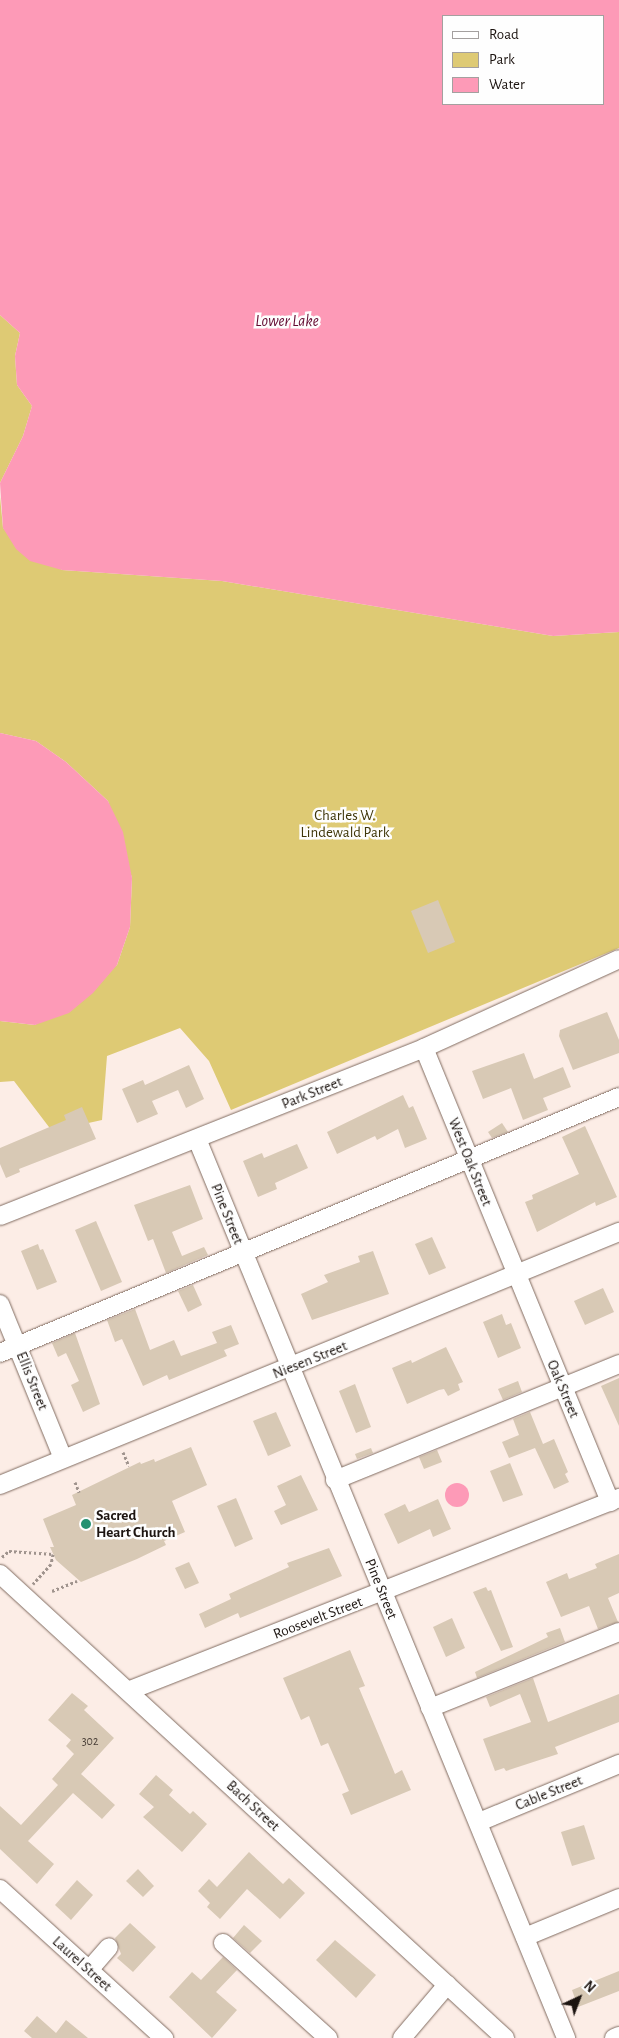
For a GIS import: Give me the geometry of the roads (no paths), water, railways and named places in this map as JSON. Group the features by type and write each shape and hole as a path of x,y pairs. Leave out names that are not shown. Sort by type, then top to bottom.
{"street":[{"name":"Park Street","path":"0,1216 424,1048 619,959"},
{"name":"West Oak Street","path":"424,1048 516,1276"},
{"path":"0,1353 242,1252 470,1161 619,1097"},
{"name":"Pine Street","path":"196,1139 289,1368 479,1822 566,2038"},
{"name":"Niesen Street","path":"0,1485 516,1276 619,1232"},
{"name":"Oak Street","path":"516,1276 562,1387 615,1500"},
{"name":"Ellis Street","path":"0,1304 63,1458"},
{"path":"336,1480 619,1364"},
{"name":"Roosevelt Street","path":"128,1691 383,1593 615,1500"},
{"name":"Bach Street","path":"0,1574 505,2038"},
{"path":"430,1708 619,1632"},
{"name":"Cable Street","path":"479,1822 619,1764"},
{"name":"Laurel Street","path":"0,1889 164,2038"},
{"path":"525,1936 619,1898"},
{"path":"223,1943 328,2038"},
{"path":"88,1970 109,1947"},
{"path":"402,2038 447,1985"},
{"path":"614,2038 619,2036"}],"water":[{"name":"Lower Lake","path":"0,0 619,0 619,632 553,636 222,581 62,570 30,561 16,549 3,528 0,483 23,436 32,406 17,385 15,356 20,333 0,315"},
{"path":"0,733 36,741 66,762 108,801 123,832 132,878 130,927 117,965 93,993 69,1013 35,1025 0,1021"},
{"path":"457,1483 466,1486 469,1495 466,1504 457,1507 448,1504 445,1495 448,1486"}],"place":[{"name":"Sacred Heart Church","path":"86,1524"}],"park label":[{"name":"Charles W. Lindewald Park","path":"345,824"}]}
